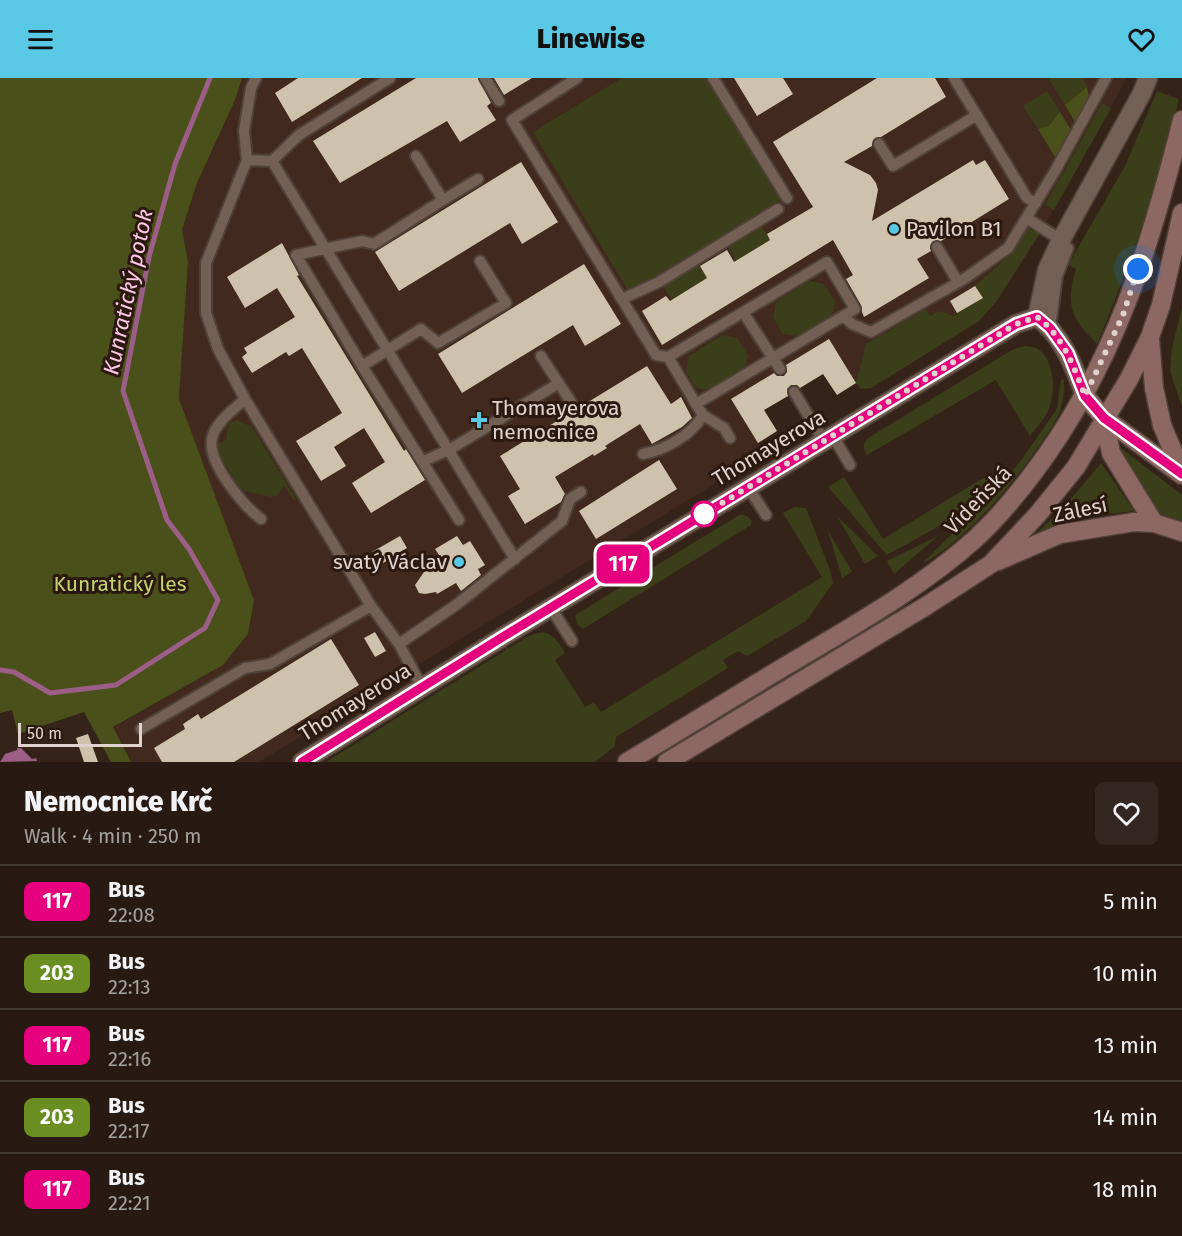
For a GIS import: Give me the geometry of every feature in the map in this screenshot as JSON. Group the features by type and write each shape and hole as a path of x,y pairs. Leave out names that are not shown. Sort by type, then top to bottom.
{"main road":[{"name":"Vídeňská","path":"627,762 856,625 930,576 975,539 1016,496 1051,449 1085,396 1123,315 1161,205 1182,120"},
{"path":"667,762 926,606 991,564 1038,514 1076,467 1129,379 1150,337 1161,305 1182,213"},
{"path":"1150,337 1154,388 1162,425 1182,474"},
{"path":"1085,396 1104,418 1182,474"},
{"path":"1104,418 1111,453 1154,523"},
{"name":"Zálesí","path":"991,564 1060,534 1134,522 1154,523 1182,532"}],"street":[{"path":"1085,396 1071,359 1043,323 1047,270 1148,78"},
{"name":"Thomayerova","path":"302,762 1016,324 1043,323"}],"lane":[{"path":"256,78 251,88 244,131 247,160 206,263 206,313 218,349 245,399 371,606 399,644 410,669 422,687"},
{"path":"247,160 272,161 299,135 390,78"},
{"path":"485,78 500,101"},
{"path":"577,78 512,120 656,356 668,357 826,262 855,309 696,404"},
{"path":"713,78 787,198"},
{"path":"954,78 1027,198 1036,202"},
{"path":"843,316 852,324 871,332 988,264 1008,248 1028,219 1102,80"},
{"path":"879,144 893,166 977,116"},
{"path":"416,156 443,200"},
{"path":"272,161 515,560"},
{"path":"459,520 362,366 296,255 325,247 362,241 374,244 478,179"},
{"path":"622,299 659,282 778,209"},
{"path":"1028,219 1061,240"},
{"path":"938,247 958,282"},
{"path":"362,366 421,329 438,343 506,303 480,261"},
{"path":"743,312 780,369"},
{"path":"541,356 571,402"},
{"path":"668,357 703,415 724,428 730,438"},
{"path":"423,462 449,450 559,383"},
{"path":"794,392 850,465"},
{"path":"245,399 219,424 212,437 211,449 216,463 245,506 261,519"},
{"path":"643,454 657,451 696,427 703,415"},
{"path":"748,487 766,515"},
{"path":"399,644 456,605 562,522 570,499 581,492"},
{"path":"141,729 245,668 270,664 371,606"},
{"path":"551,608 572,641"}],"shaded area":[{"name":"Thomayerova nemocnice","path":"242,78 1127,78 1035,242 996,302 979,321 871,388 861,389 855,383 837,395 823,374 765,410 777,431 758,443 760,450 757,458 259,762 131,762 113,728 223,665 248,634 254,600 179,400 188,261 182,230 197,183 235,100"},
{"path":"21,748 37,761 0,762 5,754"}],"green space":[{"name":"Kunratický les","path":"0,78 242,78 235,100 197,183 182,230 188,261 179,399 254,600 248,634 223,665 113,727 131,762 111,762 84,712 18,734 12,710 0,713"},
{"path":"622,78 706,78 781,200 629,292 533,132"},
{"path":"1083,78 1087,87 1065,105 1049,79"},
{"path":"1087,87 1089,97 1075,122 1065,105"},
{"path":"1047,91 1060,112 1049,126 1038,129 1023,106"},
{"path":"1157,91 1179,99 1143,223 1097,344 1081,326 1073,310 1071,292 1076,269 1068,265 1125,166"},
{"path":"1102,103 1111,108 1054,210 1045,205"},
{"path":"1060,112 1071,130 1055,157 1038,129 1049,126"},
{"path":"761,225 770,240 736,261 728,246"},
{"path":"1027,228 1039,234 996,302 979,321 871,388 861,389 856,383 866,344 926,309 930,316 939,311 953,316 982,298 975,286 1001,263"},
{"path":"698,264 707,278 672,300 663,286"},
{"path":"810,281 824,284 835,302 831,316 796,336 783,334 773,317 776,302"},
{"path":"1182,307 1182,407 1170,371 1172,348"},
{"path":"723,335 737,338 748,356 744,370 709,390 696,388 686,371 689,356"},
{"path":"1024,346 1036,348 1044,354 1053,379 1050,406 1030,436 996,380 867,455 864,446 868,438 1012,350"},
{"path":"1064,379 1060,411 1044,439 1017,476 972,526 939,554 922,564 1005,480 1022,459 1057,409 1061,380"},
{"path":"237,420 252,427 296,499 294,500 284,486 276,496 271,497 241,490 219,454 219,443 226,440 229,423"},
{"path":"1112,441 1182,495 1182,522 1159,514"},
{"path":"1101,463 1134,511 1087,516 1038,532 1065,506"},
{"path":"1003,469 961,514 887,555 828,487 844,477 883,539 980,480"},
{"path":"794,507 806,508 833,583 806,621 747,656 738,651 723,660 728,668 616,737 615,746 595,762 326,762 506,650 501,638 508,649 533,635 546,633 552,636 565,653 555,660 585,707 594,702 601,712 822,577 783,513"},
{"path":"741,514 752,521 751,525 583,629 577,624 575,615"},
{"path":"837,516 878,556 865,564"},
{"path":"828,531 852,572 842,578"},
{"path":"938,536 894,574 887,561"}],"building":[{"path":"298,78 362,78 292,122 275,93"},
{"path":"416,78 478,78 491,103 487,106 496,120 460,142 447,121 340,183 313,141"},
{"path":"494,78 532,78 504,95"},
{"path":"734,78 783,78 793,94 757,116"},
{"path":"877,78 935,78 946,97 881,137 875,138 872,146 844,162 870,175 876,183 878,190 872,221 973,160 976,165 985,160 1009,199 941,241 933,241 931,251 917,259 929,278 864,317 861,305 846,279 853,275 833,240 662,345 642,311 666,296 670,301 707,278 700,266 727,250 734,262 770,240 767,234 813,207 773,142"},
{"path":"521,162 558,222 522,244 510,223 399,291 375,252"},
{"path":"282,243 299,275 297,276 404,451 406,449 425,480 371,513 352,483 385,462 364,428 334,447 346,466 321,481 296,441 342,413 302,348 289,356 286,352 252,373 242,357 247,353 244,348 295,317 277,288 245,308 227,277"},
{"path":"584,264 621,324 585,346 573,325 462,393 438,354"},
{"path":"975,286 983,298 957,313 950,301"},
{"path":"829,339 856,383 837,395 823,374 800,388 797,385 791,385 787,389 788,396 764,410 777,431 758,443 731,399 774,373 777,376 784,376 787,372 786,365"},
{"path":"647,366 671,404 681,397 692,418 682,427 652,444 640,424 605,446 607,448 555,477 565,494 561,502 525,524 508,496 520,489 500,456"},
{"path":"659,460 677,489 596,539 579,511"},
{"path":"400,536 407,548 380,565 372,552"},
{"name":"svatý Václav","path":"457,536 463,545 470,541 485,565 478,569 481,575 461,591 456,583 437,594 436,592 419,593 415,585 424,572 422,570 441,558 435,549"},
{"path":"375,632 386,651 375,657 364,638"},
{"path":"331,639 359,685 234,762 162,762 154,748 185,729 183,724 198,714 201,719"},
{"path":"88,734 98,762 84,762 76,738"}],"waterway":[{"name":"Kunratický potok","path":"0,670 14,672 50,693 116,685 205,628 218,600 189,549 167,520 123,391 149,257 175,164 210,78"}],"bus line":[{"name":"117","path":"302,762 1016,324 1037,317 1050,328 1068,353 1085,396 1104,418 1182,474"}],"place":[{"name":"Pavilon B1","path":"894,229"},
{"name":"Thomayerova nemocnice","path":"479,420"},
{"name":"svatý Václav","path":"459,562"}],"route":[{"path":"704,514 1016,324 1037,317 1050,328 1068,353 1085,396 1123,315 1138,269"}]}
